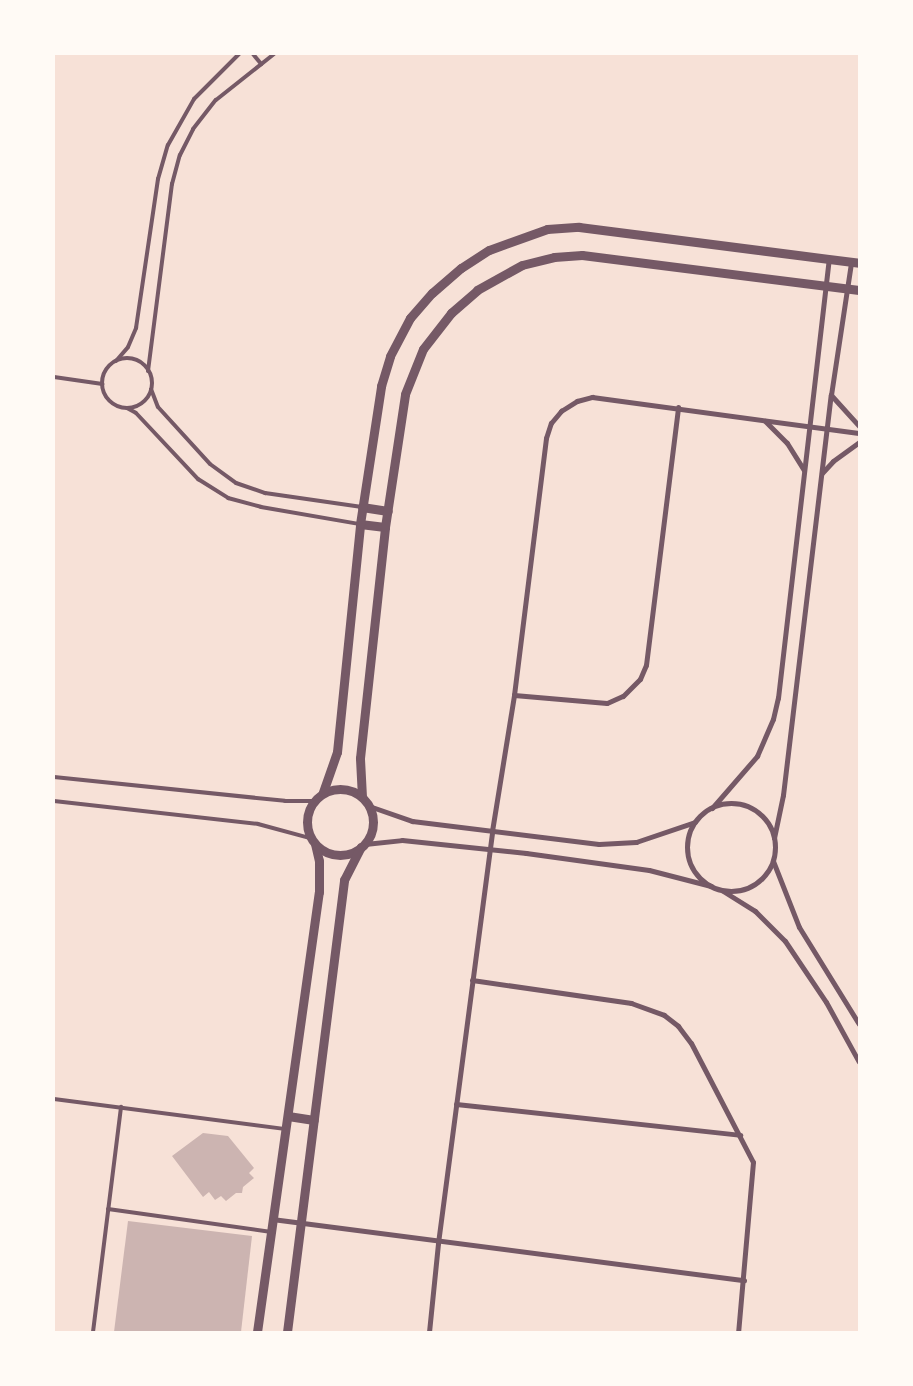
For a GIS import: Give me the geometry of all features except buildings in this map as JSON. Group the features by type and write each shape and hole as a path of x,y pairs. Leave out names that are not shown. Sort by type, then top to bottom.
{"street":[{"path":"323,792 337,752 360,524 374,421 390,356 410,318 432,293 460,268 489,250 547,230 579,227 855,262 848,288 831,395 774,838 773,861 799,927 859,1024"},
{"path":"362,797 360,758 385,527 405,394 414,369 428,342 450,313 497,277 539,260 582,255 859,290"},
{"path":"369,806 412,821 616,845 656,838 695,822 712,808 757,756 773,719 829,259"},
{"path":"831,395 859,426"},
{"path":"429,1332 438,1243 472,980 492,831 514,695 546,438 551,423 561,411 577,401 592,398 859,433"},
{"path":"514,695 607,703 623,696 640,679 646,665 678,408"},
{"path":"764,420 787,443 804,470"},
{"path":"822,473 832,461 859,442"},
{"path":"362,507 388,511"},
{"path":"360,524 385,527"},
{"path":"257,1332 319,892 319,861 306,825 313,801 323,792 337,788 350,790 362,797 369,806 373,826 344,880 287,1332"},
{"path":"712,808 732,804 751,808 770,826 774,838"},
{"path":"695,822 688,839 688,858 701,879 711,886"},
{"path":"312,841 338,855 363,845 390,839 490,849 649,870 723,890 755,911 785,941 826,1002 859,1062"},
{"path":"723,890 739,890 754,885 766,875 773,861"},
{"path":"472,980 631,1003 664,1015 691,1044 754,1162 738,1332"},
{"path":"456,1104 740,1135"},
{"path":"288,1116 314,1120"},
{"path":"272,1219 438,1243 744,1280"}],"lane":[{"path":"239,54 194,99 168,145 158,179 136,328 128,347 106,370 102,384 111,403 136,412 198,479 228,498 261,508 360,524"},
{"path":"253,54 261,64"},
{"path":"274,54 216,100 193,129 180,156 172,184 148,371 151,389 158,407 210,464 236,482 265,493 362,507"},
{"path":"116,361 134,360 148,371"},
{"path":"54,377 102,384"},
{"path":"127,408 145,401 151,389"},
{"path":"54,777 285,801 313,801"},
{"path":"54,801 258,824 312,841"},
{"path":"54,1100 286,1129"},
{"path":"93,1332 121,1107"},
{"path":"108,1209 271,1232"}]}
